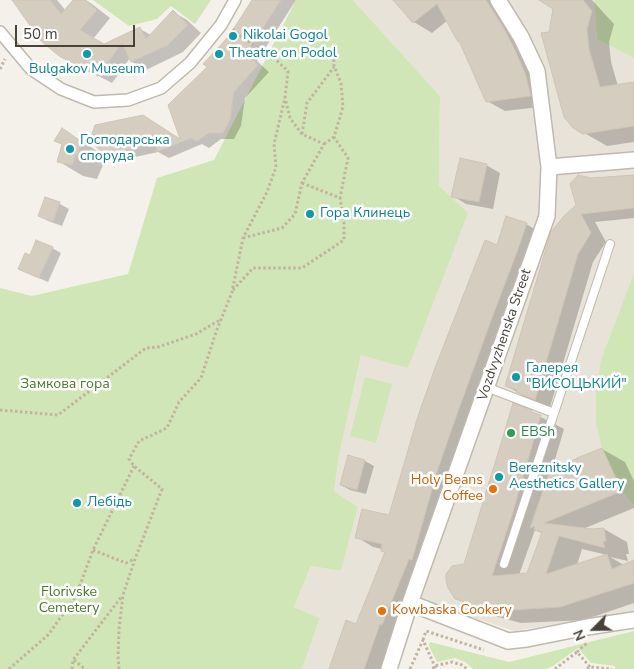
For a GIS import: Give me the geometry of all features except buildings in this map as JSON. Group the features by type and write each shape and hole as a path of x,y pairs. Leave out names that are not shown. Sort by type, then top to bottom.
{"street":[{"path":"0,32 32,69 60,89 94,102 128,100 161,88 190,63 221,25 235,0"},
{"name":"Vozdvyzhenska Street","path":"389,669 410,603 547,216 549,167 537,71 521,37 498,0"},
{"path":"549,167 634,160"},
{"path":"410,603 508,641 634,620"}],"lane":[{"path":"504,564 610,244"},
{"path":"486,388 554,413"}],"path":[{"path":"119,669 119,629 123,595 162,489 134,466 129,459 139,442 167,428 179,402 201,378 232,292 243,238 268,192 276,167 274,144 285,98 288,71 274,58 243,38 230,27"},
{"path":"243,238 282,228 295,214 302,182 324,144 334,137 343,107 341,83 334,66 334,52"},
{"path":"0,69 5,58"},
{"path":"302,134 307,103 334,66"},
{"path":"285,98 290,118 302,134 324,144"},
{"path":"0,410 58,414 146,348 158,347 196,334 218,321 232,292 253,268 302,268 344,240 344,222 340,198 348,158 334,137"},
{"path":"302,182 340,198"},
{"path":"9,669 48,635 76,596 93,550 134,466"},
{"path":"93,550 126,563 135,559"},
{"path":"72,669 73,660 123,595"},
{"path":"410,669 423,640 434,668 452,662 462,665 466,669"},
{"path":"555,669 577,652 588,668 612,669"},
{"path":"73,660 85,669"}],"shaded area":[{"path":"353,0 594,0 597,39 634,57 634,297 601,362 596,391 596,422 622,491 634,506 634,611 514,631 409,596 380,669 302,669 320,618 294,607 311,566 341,571 358,507 334,491 339,456 361,355 439,186 440,96"}],"green space":[{"path":"93,0 211,0 195,24 171,6 157,19 129,26"},
{"path":"296,0 353,0 440,96 439,186 468,213 408,368 361,355 339,456 334,491 358,507 341,571 311,566 294,607 320,618 302,669 0,669 0,288 32,296 128,274 157,178 214,160"},
{"path":"594,0 634,0 634,58 597,39"},
{"path":"634,273 634,506 622,491 602,448 596,422 596,391 601,360"},
{"path":"365,377 392,384 376,443 350,436"},
{"path":"634,631 634,669 615,669 615,666 591,663 578,648 546,669 473,669 465,662 455,658 437,662 429,646 430,642 509,662"}],"place":[{"name":"Nikolai Gogol","path":"233,36"},
{"name":"Bulgakov Museum","path":"87,54"},
{"name":"Theatre on Podol","path":"219,54"},
{"name":"Господарська споруда","path":"70,149"},
{"name":"Гора Клинець","path":"310,214"},
{"name":"Галерея \"ВИСОЦЬКИЙ\"","path":"516,377"},
{"name":"EBSh","path":"511,433"},
{"name":"Bereznitsky Aesthetics Gallery","path":"499,477"},
{"name":"Holy Beans Coffee","path":"493,489"},
{"name":"Лебідь","path":"77,503"},
{"name":"Kowbaska Cookery","path":"382,611"}],"park label":[{"name":"Замкова гора","path":"65,385"},
{"name":"Florivske Cemetery","path":"69,602"}]}
